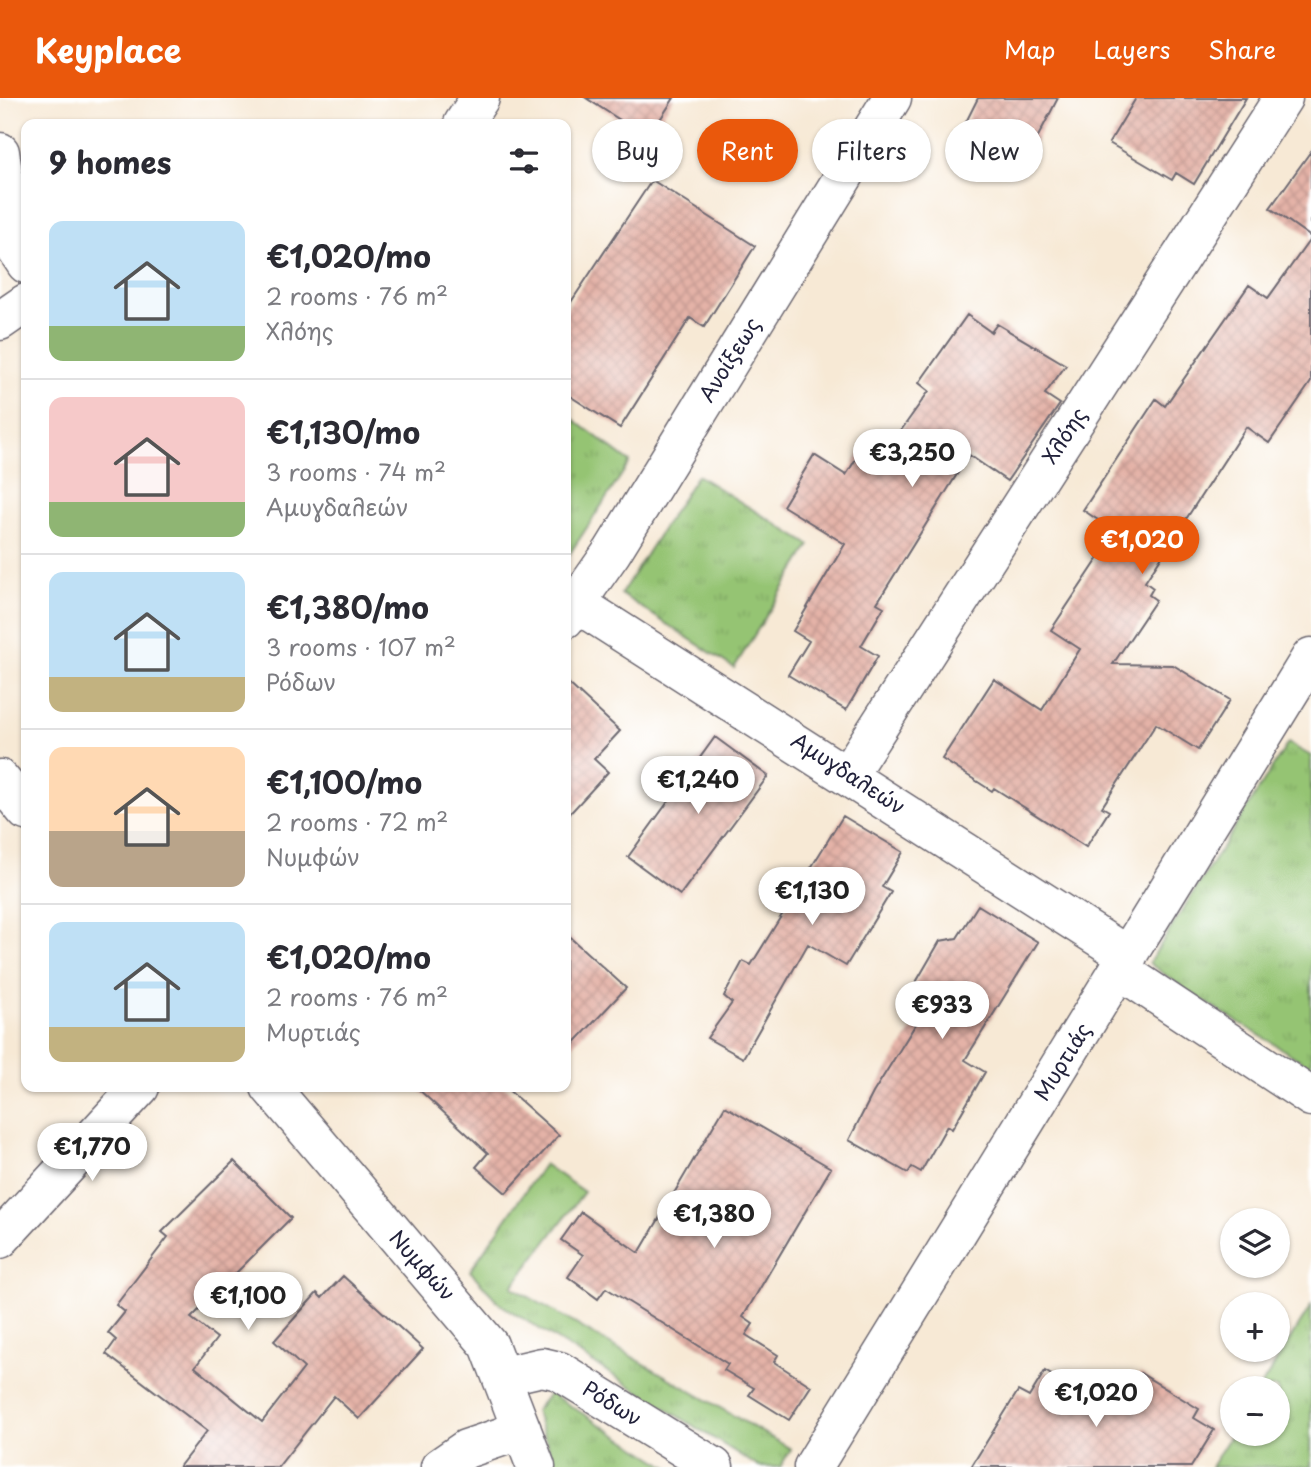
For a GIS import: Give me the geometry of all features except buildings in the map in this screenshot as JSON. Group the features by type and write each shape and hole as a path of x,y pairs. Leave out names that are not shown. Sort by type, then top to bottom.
{"street":[{"path":"466,119 480,98"},
{"name":"Ανοίξεως","path":"571,603 892,98"},
{"name":"Χλόης","path":"848,774 1283,98"},
{"path":"0,152 14,246 21,256"},
{"path":"0,321 21,306"},
{"name":"Αμυγδαλεών","path":"571,607 848,774 1124,963 1311,1097"},
{"name":"Μυρτιάς","path":"813,1467 1311,657"},
{"path":"0,779 21,805"},
{"path":"0,1239 135,1092"},
{"name":"Νυμφών","path":"274,1092 393,1234 476,1326 489,1345 503,1376 536,1467"},
{"name":"Ρόδων","path":"503,1376 542,1367 559,1371 714,1467"},
{"path":"440,1467 466,1449 522,1430"}],"green space":[{"path":"571,418 630,462 571,552"},
{"path":"697,475 810,545 734,668 621,594"},
{"path":"1288,743 1311,756 1311,1067 1186,990 1149,963"},
{"path":"544,1164 584,1192 512,1287 791,1449 780,1467 759,1467 500,1304 470,1271"},
{"path":"1311,1306 1311,1467 1211,1467 1224,1446 1290,1446 1290,1376 1267,1376 1276,1362 1290,1362 1290,1340"},
{"path":"550,1393 668,1467 556,1467 535,1411"}]}
